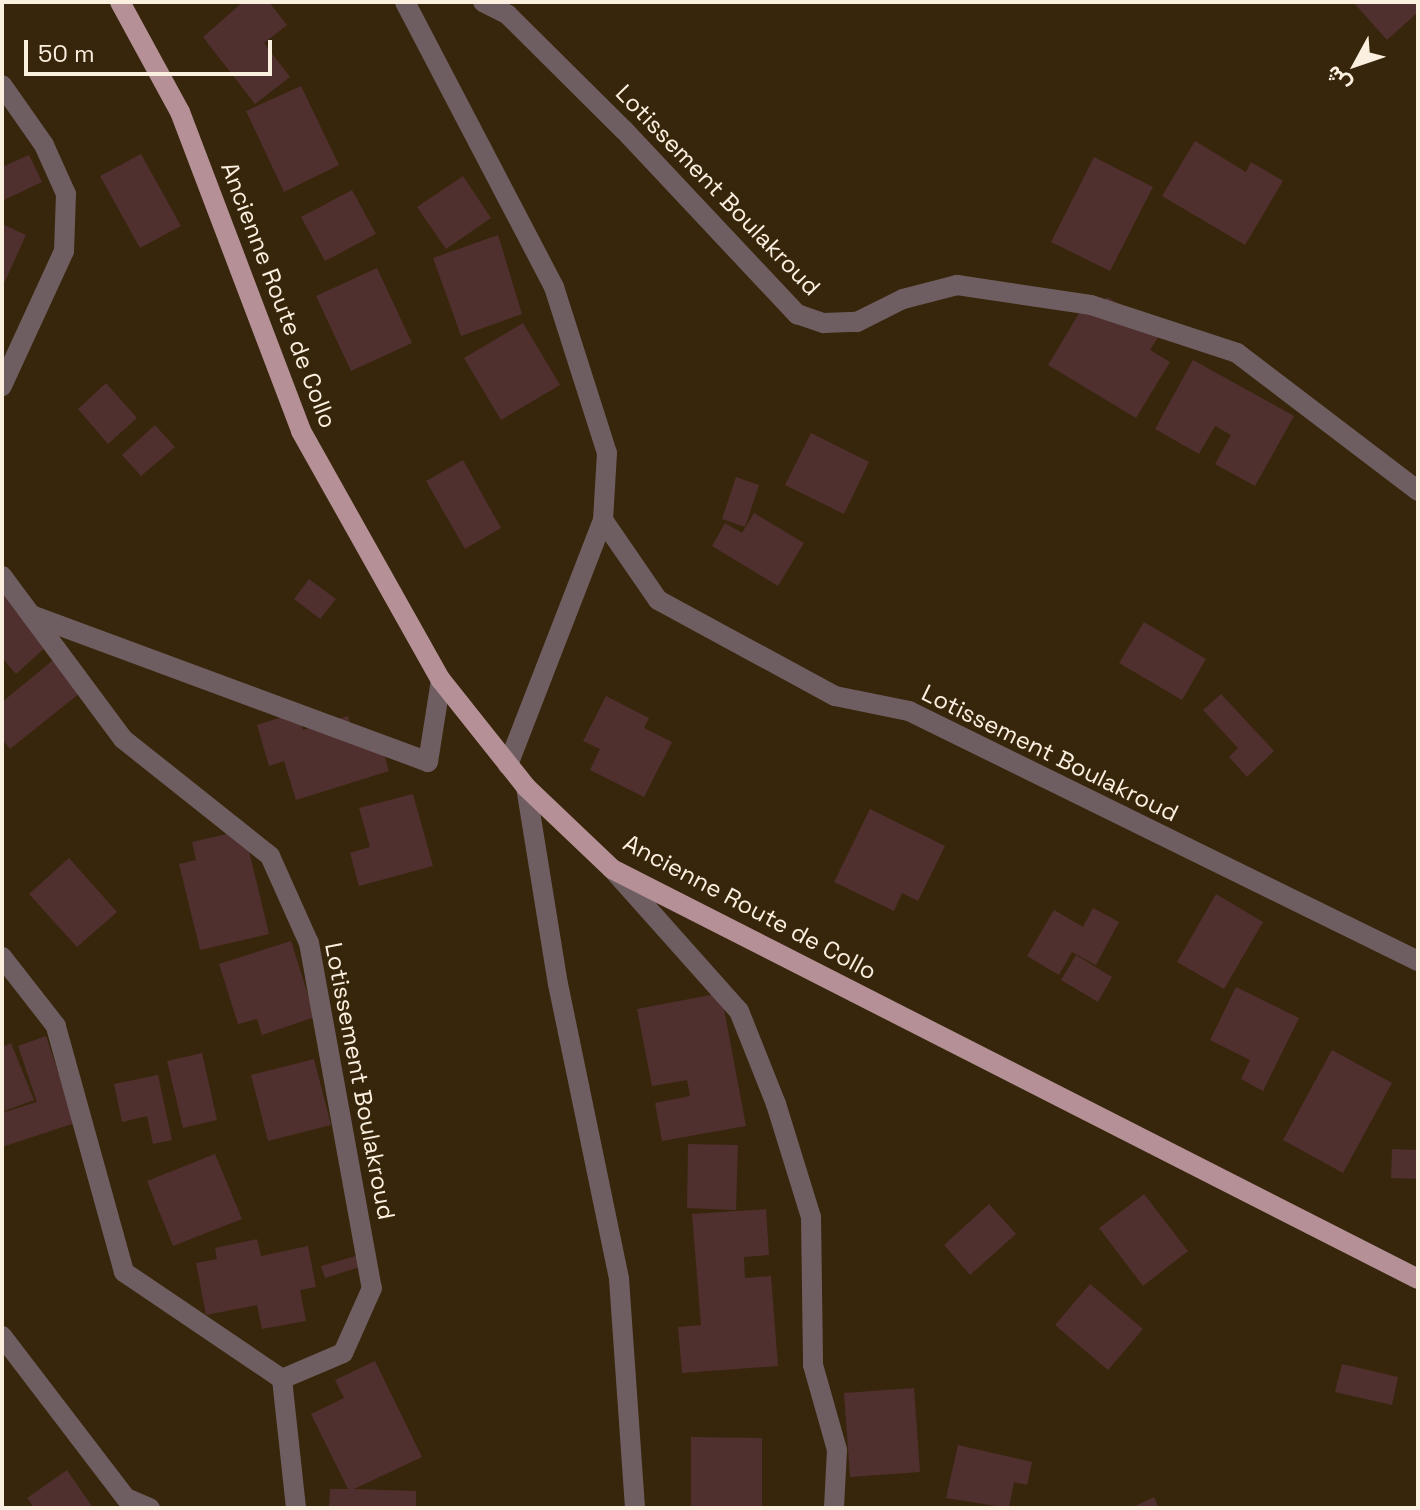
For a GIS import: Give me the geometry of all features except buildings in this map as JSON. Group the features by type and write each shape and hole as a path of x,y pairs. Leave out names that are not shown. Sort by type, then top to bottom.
{"main road":[{"name":"Ancienne Route de Collo","path":"120,2 180,112 301,431 441,680 526,787 612,869 1418,1279"}],"street":[{"path":"405,2 554,287 607,453 603,520 508,765"},
{"name":"Lotissement Boulakroud","path":"483,2 508,15 797,314 823,323 857,322 903,299 957,285 1091,305 1237,353 1418,491"},
{"path":"2,85 44,145 66,194 64,251 2,386"},
{"name":"Lotissement Boulakroud","path":"603,520 658,600 835,696 909,711 1418,961"},
{"name":"Lotissement Boulakroud","path":"2,576 123,739 270,856 309,943 372,1288 343,1353 282,1379"},
{"path":"31,615 428,762 441,680"},
{"path":"526,787 558,984 619,1279 635,1508"},
{"path":"612,869 739,1011 776,1104 811,1217 813,1365 837,1450 834,1508"},
{"path":"2,957 56,1026 124,1272 282,1379 296,1508"},
{"path":"2,1336 126,1498 150,1508"}]}
